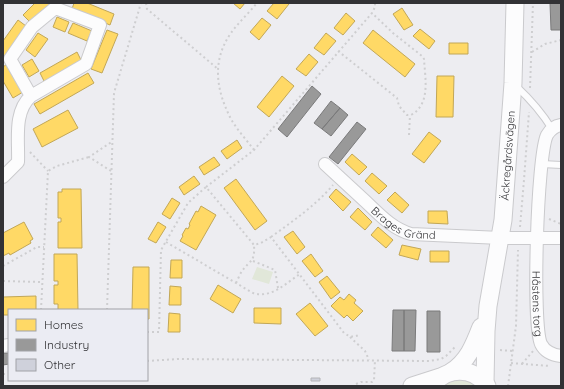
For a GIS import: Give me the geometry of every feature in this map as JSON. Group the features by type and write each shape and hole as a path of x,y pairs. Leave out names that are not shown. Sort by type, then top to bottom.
{"street":[{"name":"Äckregårdsvägen","path":"486,385 479,347 501,238 513,84 515,3"},
{"path":"3,177 18,162 20,112 26,100 86,64 100,25 55,8 32,27 10,59 31,96"},
{"name":"Håstens torg","path":"556,127 547,135 544,143 542,164 537,239 538,330 543,348 551,354 561,356"},
{"name":"Brages Gränd","path":"325,164 394,227 404,232 411,234 501,238"},
{"path":"501,238 561,238"},
{"name":"Äckregårdsvägen","path":"441,378 458,367 479,347"},
{"path":"412,386 466,372 473,374 486,385"}],"lane":[{"path":"513,84 530,98 556,127"},
{"path":"542,164 561,164"}],"path":[{"path":"107,309 114,93 142,3"},
{"path":"146,3 147,9 218,69"},
{"path":"254,150 230,116 219,88 217,77 219,61 231,33 257,3"},
{"path":"148,332 159,332 161,250 188,203 206,187 254,150 372,13 375,3"},
{"path":"508,386 516,326 519,238 530,98 533,3"},
{"path":"338,51 397,98 399,106 407,115 416,112 421,108 425,97 424,59 372,13"},
{"path":"532,52 545,44 561,40"},
{"path":"409,135 410,115"},
{"path":"42,309 48,171 57,166 89,156 113,141"},
{"path":"89,156 111,171"},
{"path":"254,245 271,237 308,210 324,196 339,177"},
{"path":"206,187 254,245 255,253 253,261 241,272 236,283"},
{"path":"271,237 344,333 364,351 369,360"},
{"path":"166,242 253,293 260,295 271,293 300,274"},
{"path":"3,266 37,247 44,247"},
{"path":"253,261 275,270 278,288"},
{"path":"3,281 42,282"},
{"path":"350,337 356,337 360,334"},
{"path":"522,364 541,344"},
{"path":"148,361 178,359 436,360 446,356 454,347 459,345 513,352"},
{"path":"356,384 361,382 372,382 374,380 375,360"},
{"path":"511,363 553,366"}],"shaded area":[{"path":"257,267 273,272 269,284 252,279"},
{"path":"464,377 478,386 440,386"}],"building: Homes":[{"path":"35,3 52,3 31,23 23,15"},
{"path":"74,3 87,3 114,14 110,25 72,9"},
{"path":"233,3 245,3 240,9"},
{"path":"274,3 289,4 277,19 267,11"},
{"path":"402,8 413,25 404,30 393,14"},
{"path":"346,13 355,21 343,35 334,28"},
{"path":"57,17 69,22 65,32 53,27"},
{"path":"262,18 271,25 259,40 250,32"},
{"path":"18,20 26,26 5,56 3,54 3,41"},
{"path":"73,23 92,31 87,41 68,33"},
{"path":"420,29 435,41 429,49 413,36"},
{"path":"107,30 118,34 102,73 91,69"},
{"path":"373,30 415,64 405,77 363,43"},
{"path":"38,33 48,39 35,57 26,50"},
{"path":"326,33 336,41 324,55 314,48"},
{"path":"449,43 468,43 468,54 449,54"},
{"path":"77,52 82,62 45,83 40,73"},
{"path":"309,54 318,62 306,76 296,69"},
{"path":"32,59 39,71 29,77 22,65"},
{"path":"7,64 23,92 13,98 3,81 3,67"},
{"path":"88,73 94,83 40,114 34,104"},
{"path":"282,76 294,86 269,117 257,107"},
{"path":"437,76 454,76 453,117 436,117"},
{"path":"68,110 78,128 42,147 33,129"},
{"path":"429,132 441,141 424,163 412,154"},
{"path":"237,140 242,148 227,159 221,151"},
{"path":"352,154 367,167 359,175 345,162"},
{"path":"214,157 220,165 204,175 199,167"},
{"path":"372,173 387,186 379,194 365,181"},
{"path":"194,176 200,184 184,195 179,187"},
{"path":"236,179 267,221 255,230 224,188"},
{"path":"62,189 81,189 82,248 58,248 58,222 61,222 61,218 58,218 58,192 62,192"},
{"path":"336,189 351,202 343,211 329,197"},
{"path":"395,192 409,205 402,213 387,200"},
{"path":"172,198 180,203 170,219 162,214"},
{"path":"201,206 216,215 196,250 180,241 186,228 188,229 196,211 198,212"},
{"path":"358,208 372,222 365,230 350,217"},
{"path":"428,211 447,211 448,224 428,223"},
{"path":"24,222 33,239 30,241 31,243 10,255 9,253 3,256 3,233"},
{"path":"158,222 166,227 156,243 148,239"},
{"path":"378,227 393,240 386,248 371,235"},
{"path":"293,231 305,247 297,254 284,237"},
{"path":"402,245 421,249 418,260 399,255"},
{"path":"430,251 449,251 449,262 430,262"},
{"path":"54,254 77,254 78,309 58,309 58,304 54,304 54,285 58,285 58,281 54,281"},
{"path":"311,254 323,271 315,277 302,261"},
{"path":"171,260 182,260 182,278 170,278"},
{"path":"133,267 149,267 149,319 148,309 132,309"},
{"path":"327,276 340,292 331,299 319,282"},
{"path":"218,285 241,299 233,313 210,299"},
{"path":"170,286 181,287 181,305 169,305"},
{"path":"349,294 356,300 354,303 363,311 353,321 347,315 344,318 331,306 340,297 344,300"},
{"path":"36,296 36,309 8,309 8,315 3,315 3,297"},
{"path":"310,303 328,326 315,336 296,314"},
{"path":"254,308 281,308 281,324 254,323"},
{"path":"169,313 180,314 180,332 168,332"}],"building: Industry":[{"path":"550,3 561,3 561,30 551,30"},
{"path":"312,86 321,94 287,137 278,129"},
{"path":"331,101 340,108 322,129 314,123"},
{"path":"340,108 348,115 331,136 322,129"},
{"path":"357,122 366,129 338,164 329,157"},
{"path":"393,310 404,310 404,351 392,351"},
{"path":"404,310 416,310 415,351 404,351"},
{"path":"427,311 440,311 440,352 427,352"},
{"path":"3,353 8,353 8,364 3,365"}],"building: Other":[{"path":"311,378 320,378 320,381 311,381"}]}
